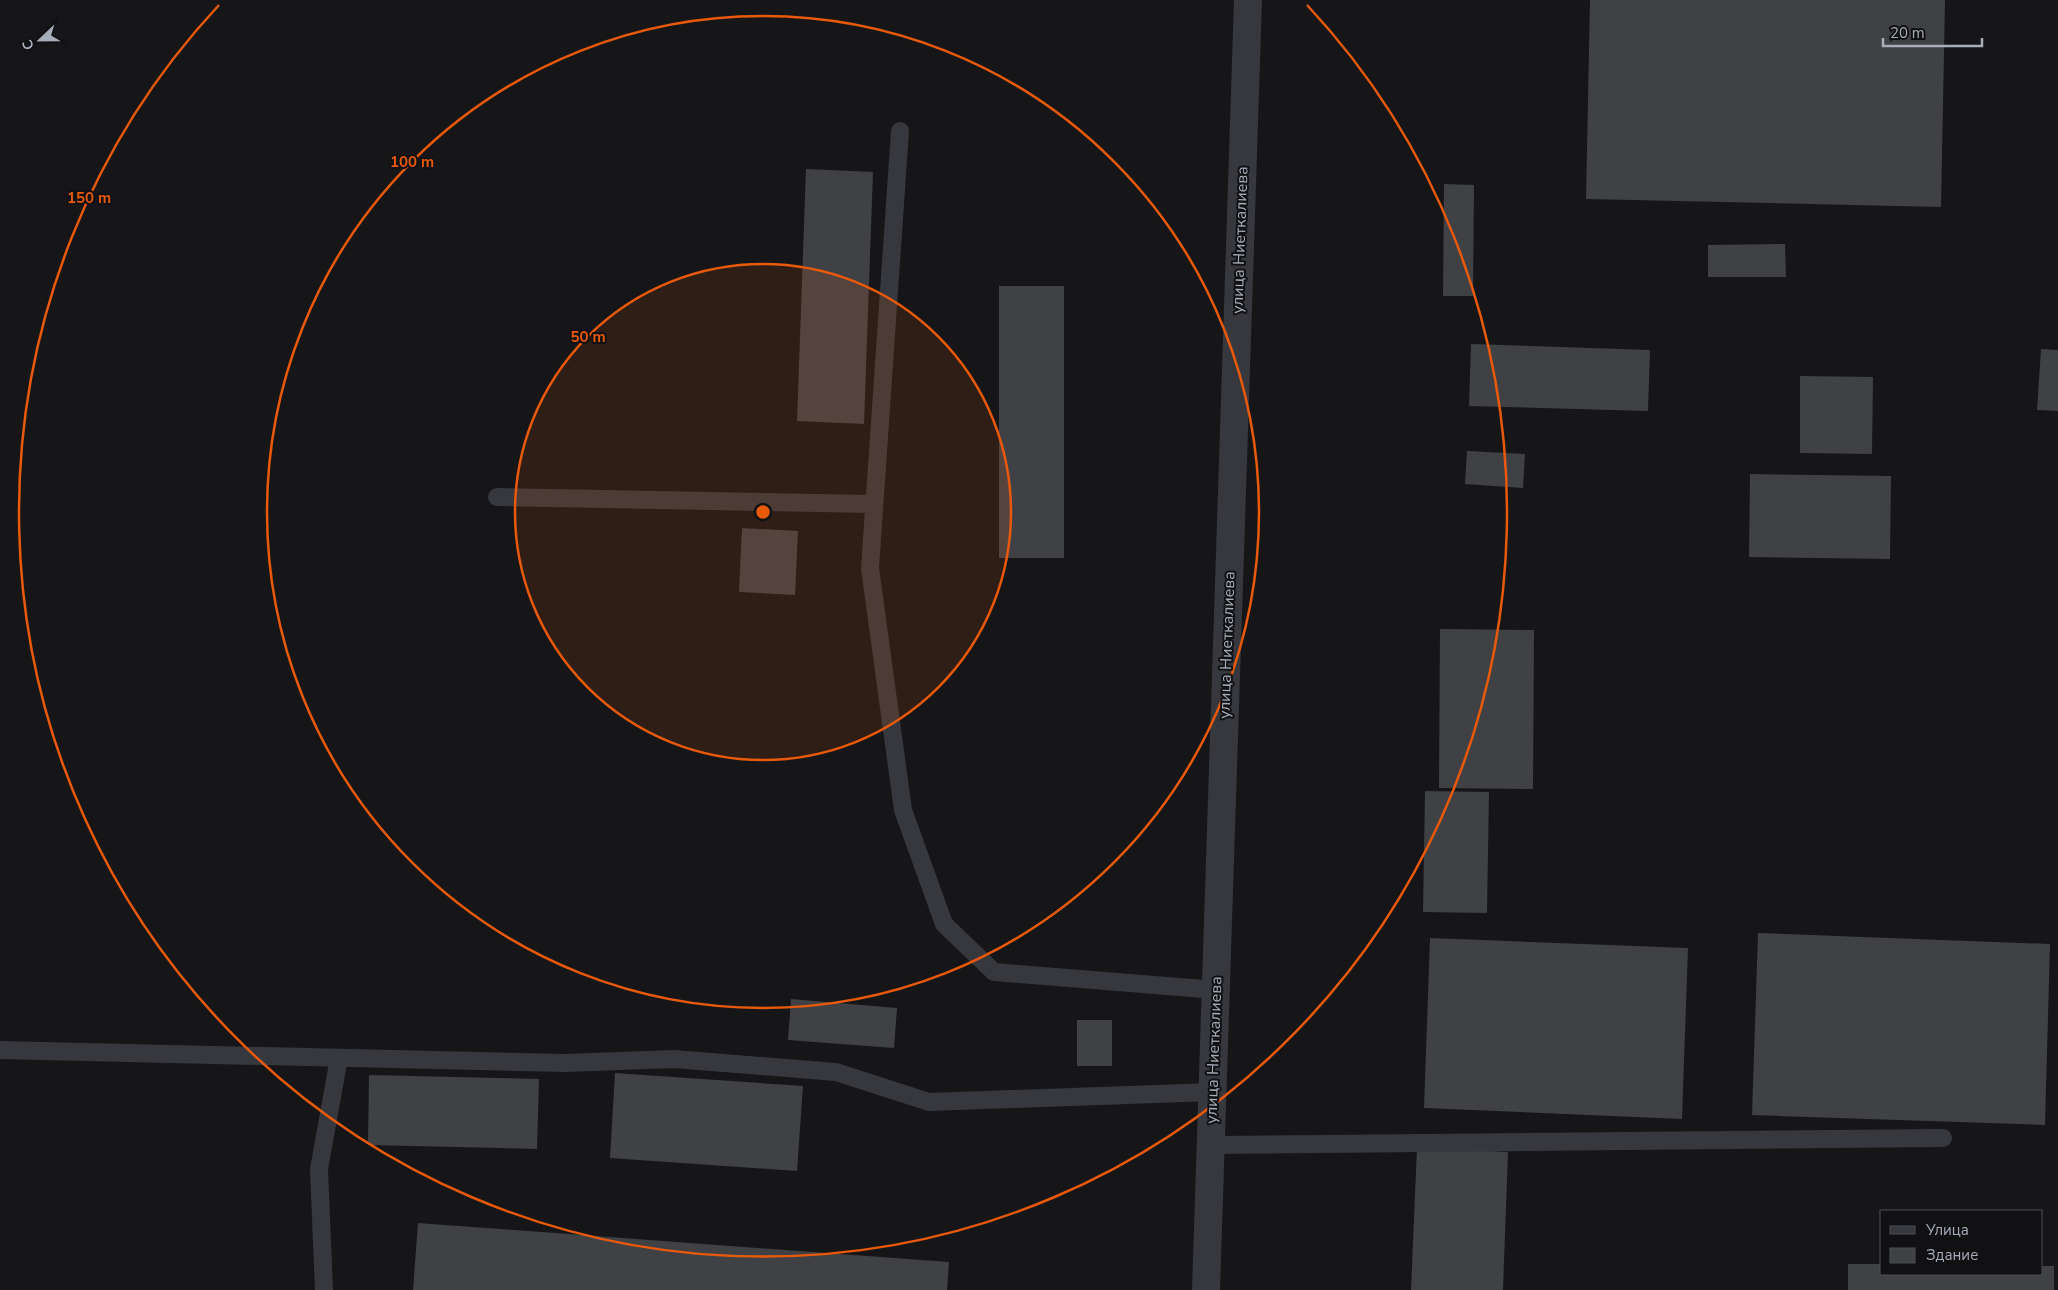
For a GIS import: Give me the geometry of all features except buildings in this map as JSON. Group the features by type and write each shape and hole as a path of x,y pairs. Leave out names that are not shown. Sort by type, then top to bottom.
{"street":[{"name":"улица Ниеткалиева","path":"1206,1290 1248,0"}],"lane":[{"path":"900,130 870,568 903,810 944,924 994,972 1216,990"},
{"path":"497,497 874,504"},
{"path":"0,1050 565,1063 674,1059 836,1072 929,1102 1212,1092"},
{"path":"324,1290 320,1168 339,1058"},
{"path":"1210,1146 1943,1138"}]}
